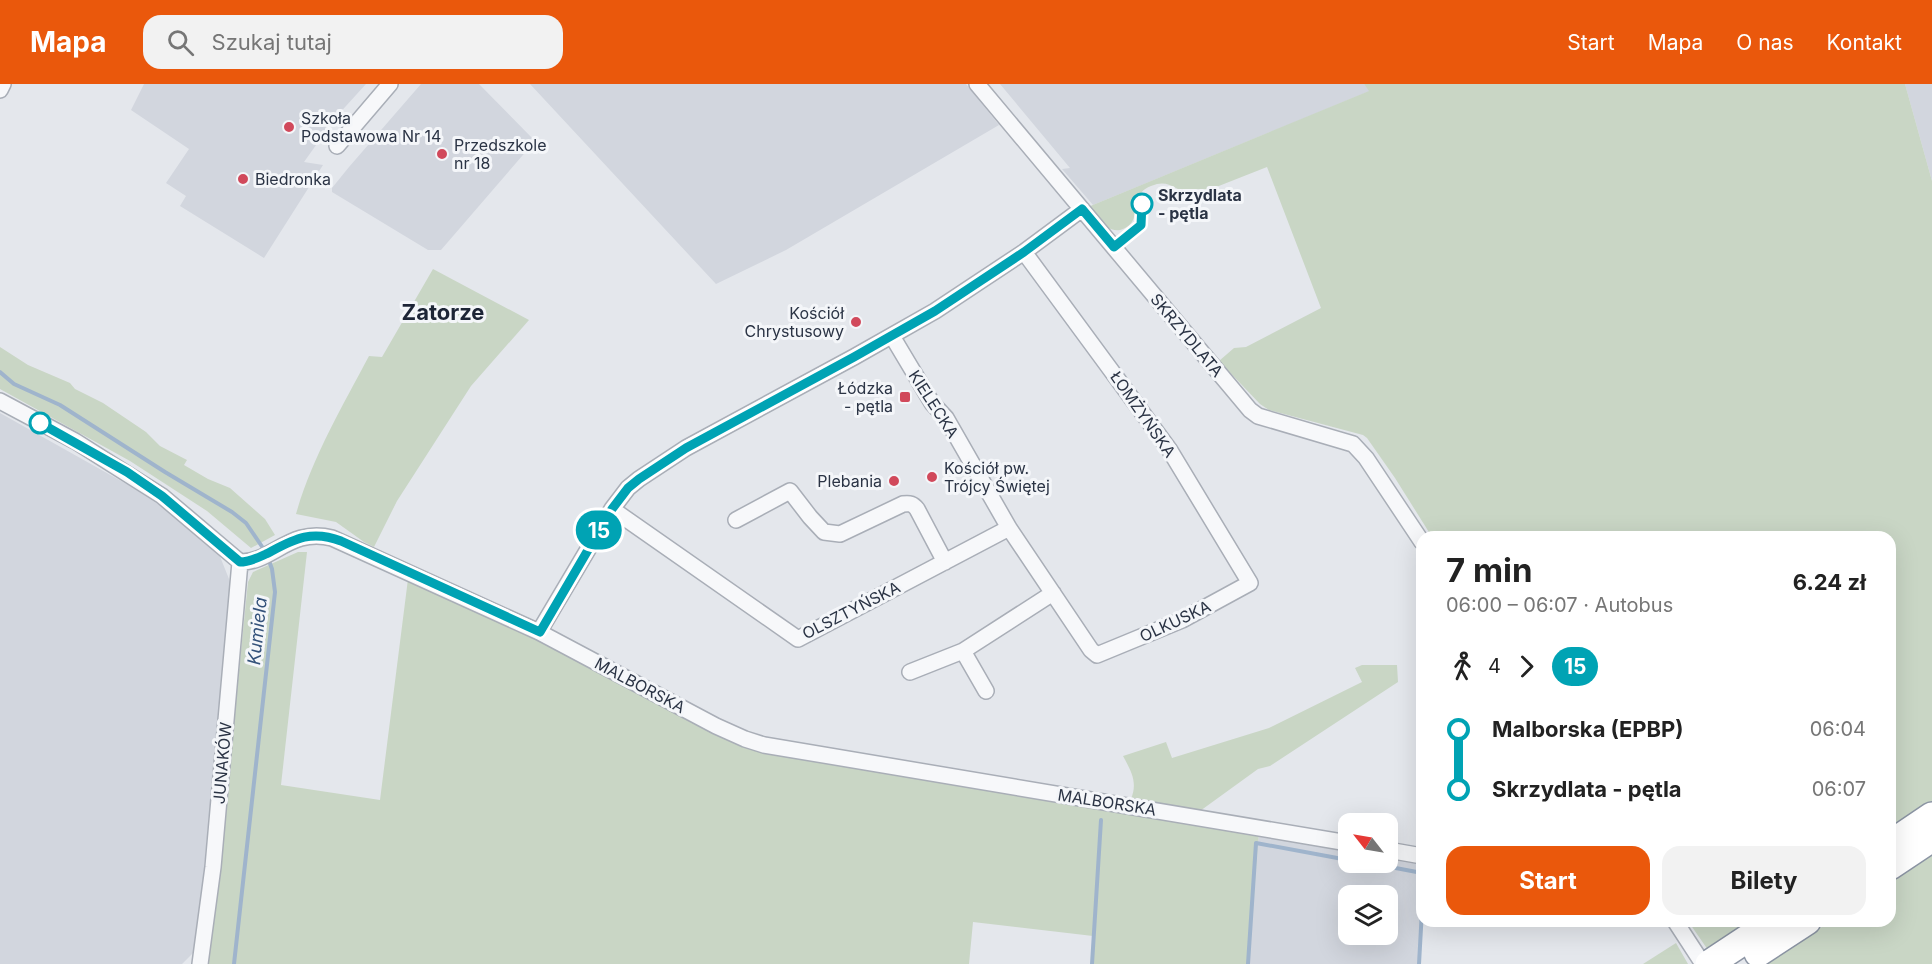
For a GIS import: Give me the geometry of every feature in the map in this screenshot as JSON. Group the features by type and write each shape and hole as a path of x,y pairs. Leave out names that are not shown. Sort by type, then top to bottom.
{"highway":[{"path":"1896,840 1932,816"},
{"path":"1896,862 1932,838"},
{"path":"1709,964 1765,927"},
{"path":"1742,964 1798,927"}],"street":[{"path":"0,90 3,84"},
{"path":"338,146 390,84"},
{"name":"SKRZYDLATA","path":"977,84 1250,410 1257,416 1353,444 1366,458 1416,533"},
{"path":"540,632 612,509 628,488 639,479 686,448 892,336 955,298 1024,252 1082,209"},
{"name":"ŁOMŻYŃSKA","path":"1024,252 1169,449 1251,583"},
{"name":"KIELECKA","path":"892,336 932,404 945,418 1009,528 1096,655"},
{"path":"0,401 75,441 153,490 247,561"},
{"path":"735,520 790,490 824,532 840,534 903,504 909,504 914,505 917,509 945,562"},
{"name":"OLSZTYŃSKA","path":"612,509 798,639 1009,528"},
{"name":"MALBORSKA","path":"247,561 291,541 309,536 332,538 540,632 716,726 764,745 1338,841"},
{"name":"JUNAKÓW","path":"200,964 247,561"},
{"name":"OLKUSKA","path":"1096,655 1182,620 1251,583"},
{"path":"910,672 963,651 1053,593"},
{"path":"963,651 986,691"},
{"path":"1398,852 1416,855"},
{"path":"1679,927 1704,964"}],"shaded area":[{"path":"144,84 366,84 336,117 304,162 323,165 264,258 180,206 186,196 166,183 189,149 131,110"},
{"name":"Przedszkole nr 18","path":"421,84 479,84 535,141 441,250 428,250 332,192 332,188 349,167"},
{"path":"530,84 966,84 999,125 786,250 716,284"},
{"path":"1000,84 1364,84 1370,91 1093,205 1062,169 1070,168"},
{"path":"1905,84 1932,84 1932,181"},
{"path":"0,413 158,504 219,554 231,584 194,952 182,964 0,964"},
{"path":"1259,832 1338,847 1338,873 1398,873 1398,858 1416,861 1416,927 1420,927 1419,964 1249,964"}],"green space":[{"path":"1364,84 1905,84 1932,181 1932,801 1896,825 1896,531 1428,531 1367,438 1269,410 1260,404 1219,361 1234,348 1246,347 1321,308 1267,167 1201,193 1199,189 1185,191 1165,184 1151,186 1139,195 1132,222 1119,230 1104,225 1088,207 1369,91"},
{"path":"433,269 529,320 471,386 397,501 374,547 336,522 296,514 319,453 369,356 382,357"},
{"path":"0,347 28,365 70,383 75,389 103,403 146,432 160,446 187,460 184,465 230,488 265,519 275,535 251,548 207,511 130,461 0,389"},
{"path":"298,552 307,552 281,785 380,800 408,579 537,637 713,730 1259,832 1249,964 1092,964 1093,936 973,922 969,964 207,964 248,582 253,572"},
{"path":"1362,665 1397,665 1398,682 1270,766 1258,769 1200,811 1131,799 1134,782 1123,756 1166,742 1172,758 1269,728 1362,682 1355,668"},
{"path":"1932,854 1932,964 1765,964 1822,927 1896,927 1896,878"},
{"path":"1692,927 1742,927 1708,950"},
{"path":"1676,943 1688,964 1643,964"}],"waterway":[{"name":"Kumiela","path":"0,372 14,384 60,405 232,512 246,523 265,551"},
{"name":"Kumiela","path":"234,964 275,592 268,558"},
{"path":"1092,964 1101,820"},
{"path":"1248,964 1256,843 1338,858"},
{"path":"1398,868 1416,872"},
{"path":"1419,964 1421,927"}],"bus line":[{"name":"15","path":"40,423 127,472 162,496 240,562 254,560 299,538 325,536 341,541 540,632 612,509 628,488 639,479 686,448 935,311 1024,252 1082,209 1114,247 1141,225 1142,204"}],"place":[{"name":"Szkoła Podstawowa Nr 14","path":"289,127"},
{"name":"Przedszkole nr 18","path":"442,154"},
{"name":"Biedronka","path":"243,179"},
{"name":"Skrzydlata - pętla","path":"1142,204"},
{"name":"Kościół Chrystusowy","path":"856,322"},
{"name":"Łódzka - pętla","path":"905,397"},
{"name":"Kościół pw. Trójcy Świętej","path":"932,477"},
{"name":"Plebania","path":"894,481"}],"district":[{"name":"Zatorze","path":"443,312"}]}
